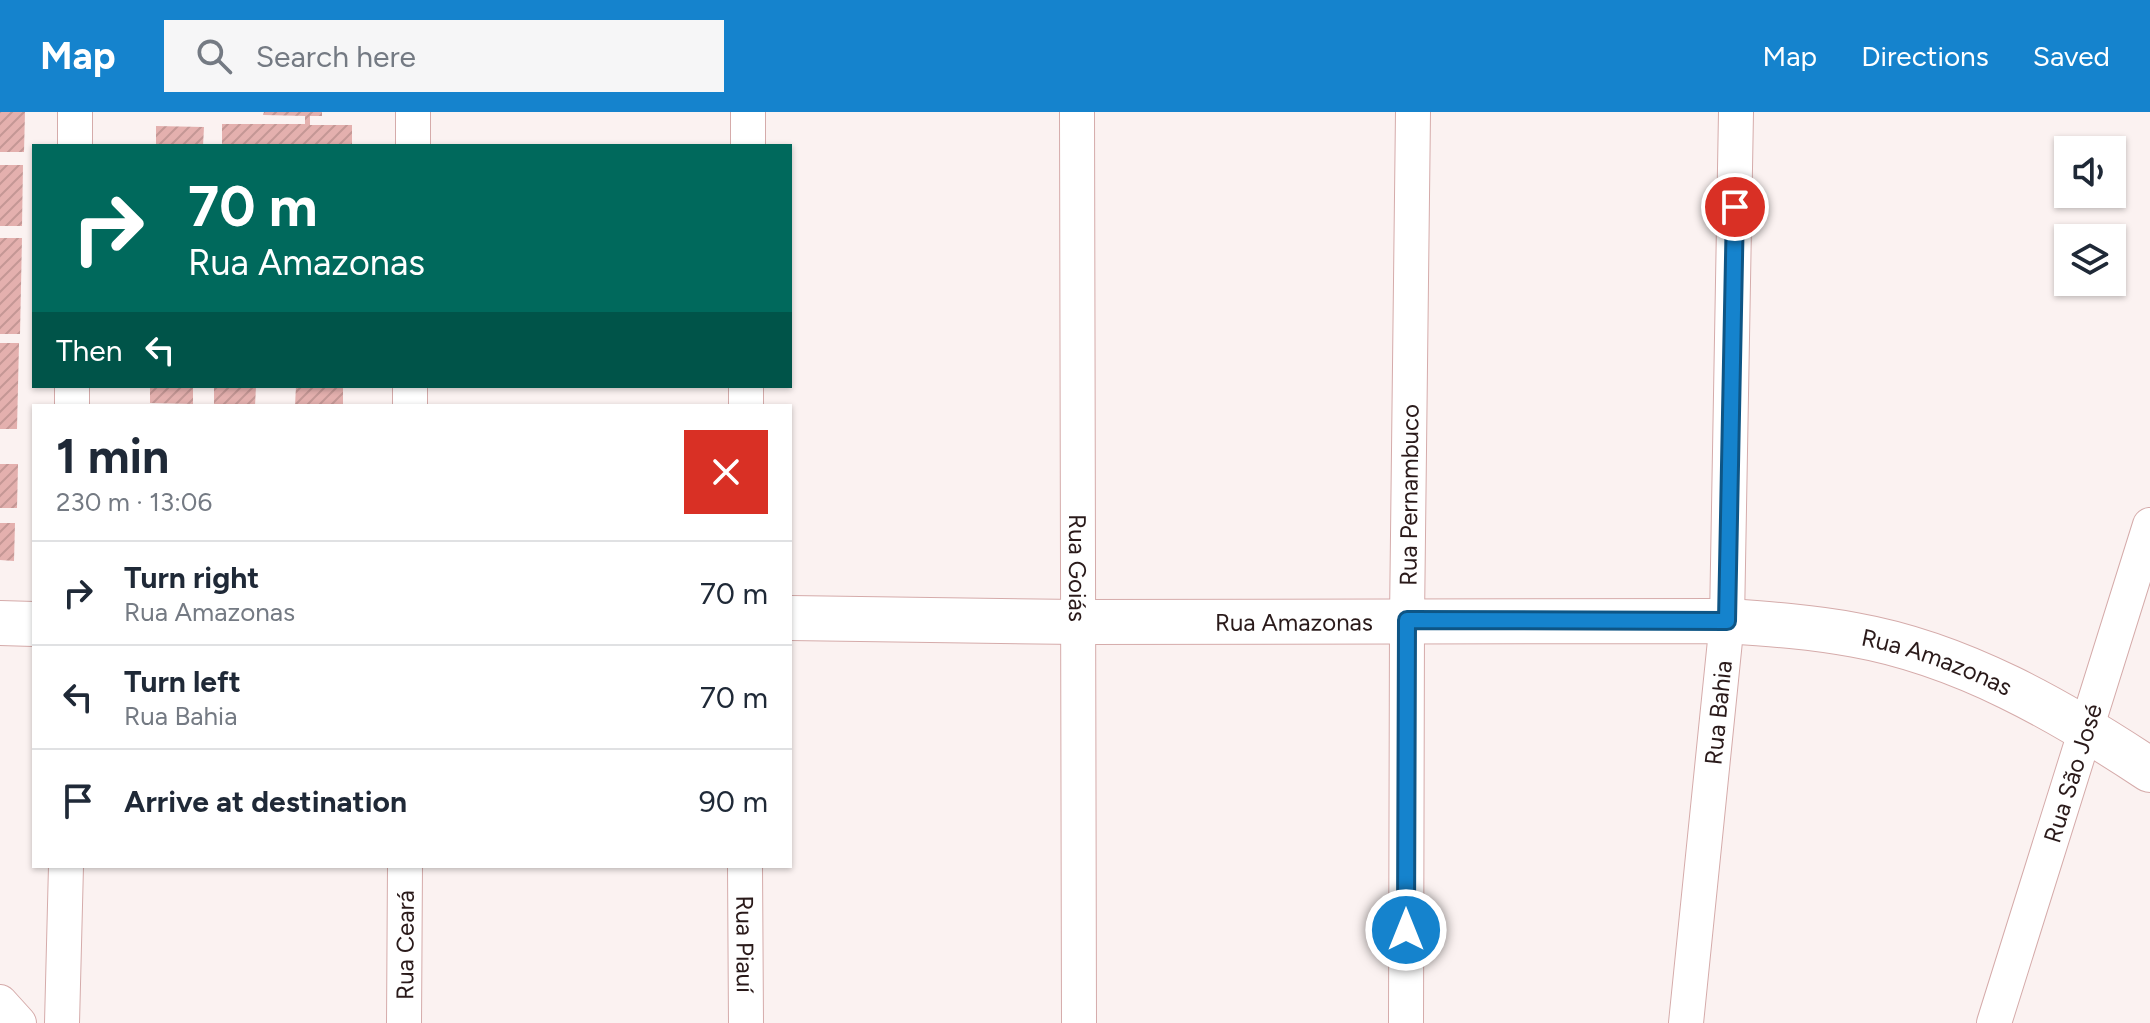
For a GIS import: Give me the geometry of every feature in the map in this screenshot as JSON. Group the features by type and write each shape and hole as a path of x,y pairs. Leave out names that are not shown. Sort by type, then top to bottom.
{"street":[{"path":"75,112 75,144"},
{"path":"413,112 413,144"},
{"path":"748,112 748,144"},
{"name":"Rua Goiás","path":"1077,112 1079,1023"},
{"name":"Rua Pernambuco","path":"1406,1023 1413,112"},
{"name":"Rua Bahia","path":"1686,1023 1727,621 1736,112"},
{"name":"Rua São José","path":"1994,1023 2150,525"},
{"name":"Rua Amazonas","path":"792,618 1079,622 1727,621 1794,626 1858,635 1919,652 1987,677 2086,728 2150,770"},
{"path":"0,623 32,624"},
{"path":"62,1023 66,868"},
{"name":"Rua Ceará","path":"404,1023 405,868"},
{"name":"Rua Piauí","path":"745,868 746,1023"},
{"path":"0,1002 19,1023"}],"building":[{"path":"0,112 25,112 24,152 0,152"},
{"path":"264,112 322,112 322,116 310,116 310,125 352,125 352,144 222,144 222,124 305,124 305,116 263,115"},
{"path":"156,126 204,127 203,144 156,144"},
{"path":"0,165 23,165 22,226 0,226"},
{"path":"0,238 22,238 20,334 0,334"},
{"path":"0,343 19,343 17,429 0,429"},
{"path":"150,388 193,388 193,404 150,403"},
{"path":"214,388 256,388 255,404 214,404"},
{"path":"296,388 343,388 343,404 295,404"},
{"path":"0,464 18,464 17,508 0,508"},
{"path":"0,523 15,523 14,561 0,560"}],"route":[{"path":"1406,930 1407,620 1727,621 1735,207"}]}
